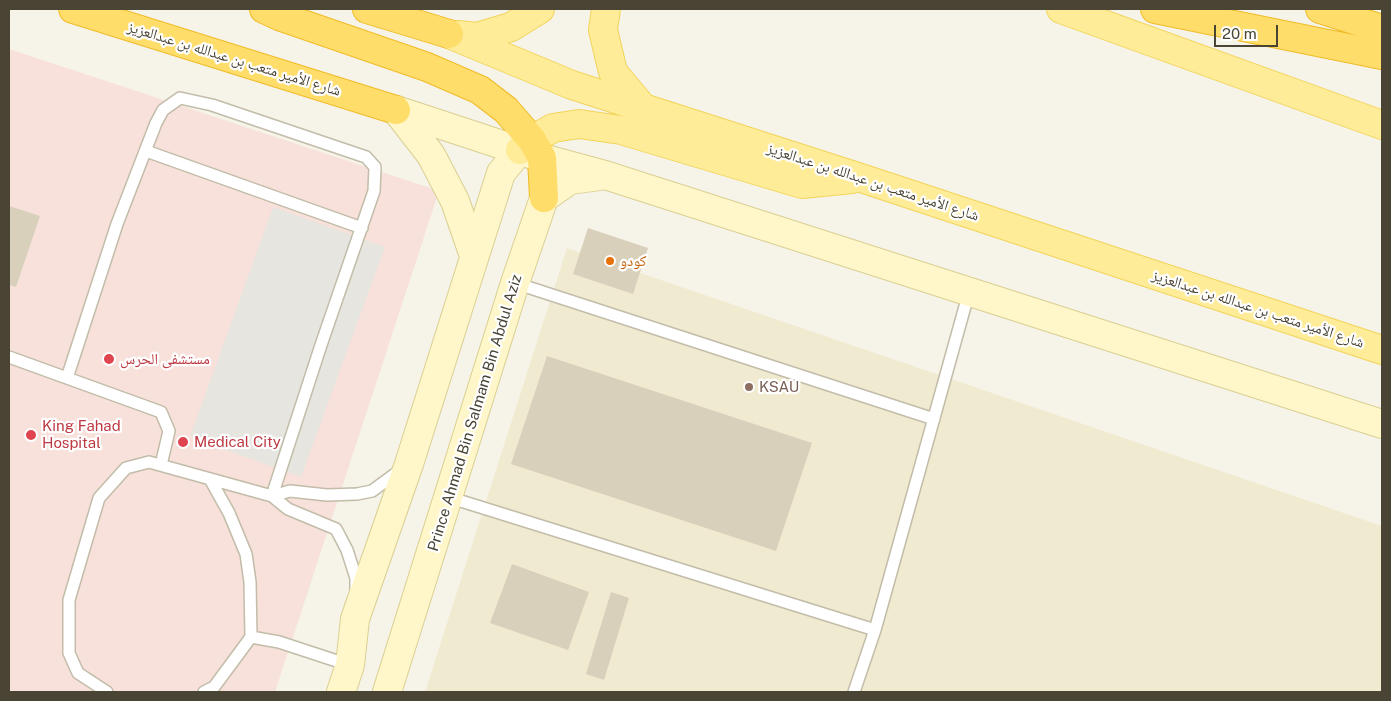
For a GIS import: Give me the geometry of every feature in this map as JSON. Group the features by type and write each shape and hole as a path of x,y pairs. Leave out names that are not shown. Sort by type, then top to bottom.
{"highway":[{"name":"شارع الأمير متعب بن عبدالله بن عبدالعزيز","path":"73,9 396,110"},
{"path":"264,9 427,67 480,90 506,110 531,149 544,198"},
{"name":"شارع الأمير متعب بن عبدالله بن عبدالعزيز","path":"367,9 449,34"},
{"path":"1155,9 1382,55"},
{"path":"1320,9 1382,30"}],"main road":[{"path":"449,34 477,37 511,27 540,9"},
{"path":"606,9 603,30 613,72 644,108"},
{"path":"1061,9 1382,124"},
{"name":"شارع الأمير متعب بن عبدالله بن عبدالعزيز","path":"449,34 572,85 1382,350"},
{"path":"396,110 531,149 605,175 1382,424"},
{"path":"396,110 432,155 455,201 474,256"},
{"path":"341,692 350,665 356,620 409,464 500,173 531,149 553,128 579,124 621,130 802,184 861,178"},
{"path":"544,198 570,180 605,175"},
{"name":"Prince Ahmad Bin Salmam Bin Abdul Aziz","path":"387,692 515,283 544,198"}],"lane":[{"path":"67,378 117,224 163,110 180,98 212,105 366,157 375,167 374,191 272,496"},
{"path":"146,151 362,228"},
{"path":"515,283 934,419"},
{"path":"854,692 875,630 969,292"},
{"path":"9,356 161,412 169,432 161,465"},
{"path":"107,692 78,673 69,653 69,600 99,498 126,468 149,462 272,496 288,509 336,529 348,550 356,578 356,620"},
{"path":"272,496 290,491 327,495 357,494 372,491 409,464"},
{"path":"204,692 214,687 251,637 250,582 246,554 229,513 210,479"},
{"path":"448,497 875,630"},
{"path":"251,637 279,642 350,665"}],"shaded area":[{"name":"Medical City","path":"9,49 439,191 275,692 9,692"},
{"path":"273,207 385,247 301,477 190,437"},
{"name":"KSAU","path":"567,248 1382,526 1382,692 425,692"}],"building":[{"path":"9,206 40,216 16,287 9,285"},
{"name":"كودو","path":"588,228 648,248 633,294 573,274"},
{"path":"547,356 812,443 776,551 511,464"},
{"path":"512,564 589,592 568,650 490,623"},
{"path":"611,592 629,598 604,680 586,674"}],"place":[{"name":"كودو","path":"610,261"},
{"name":"مستشفى الحرس","path":"109,359"},
{"name":"KSAU","path":"749,387"},
{"name":"King Fahad Hospital","path":"31,435"},
{"name":"Medical City","path":"183,442"}]}
